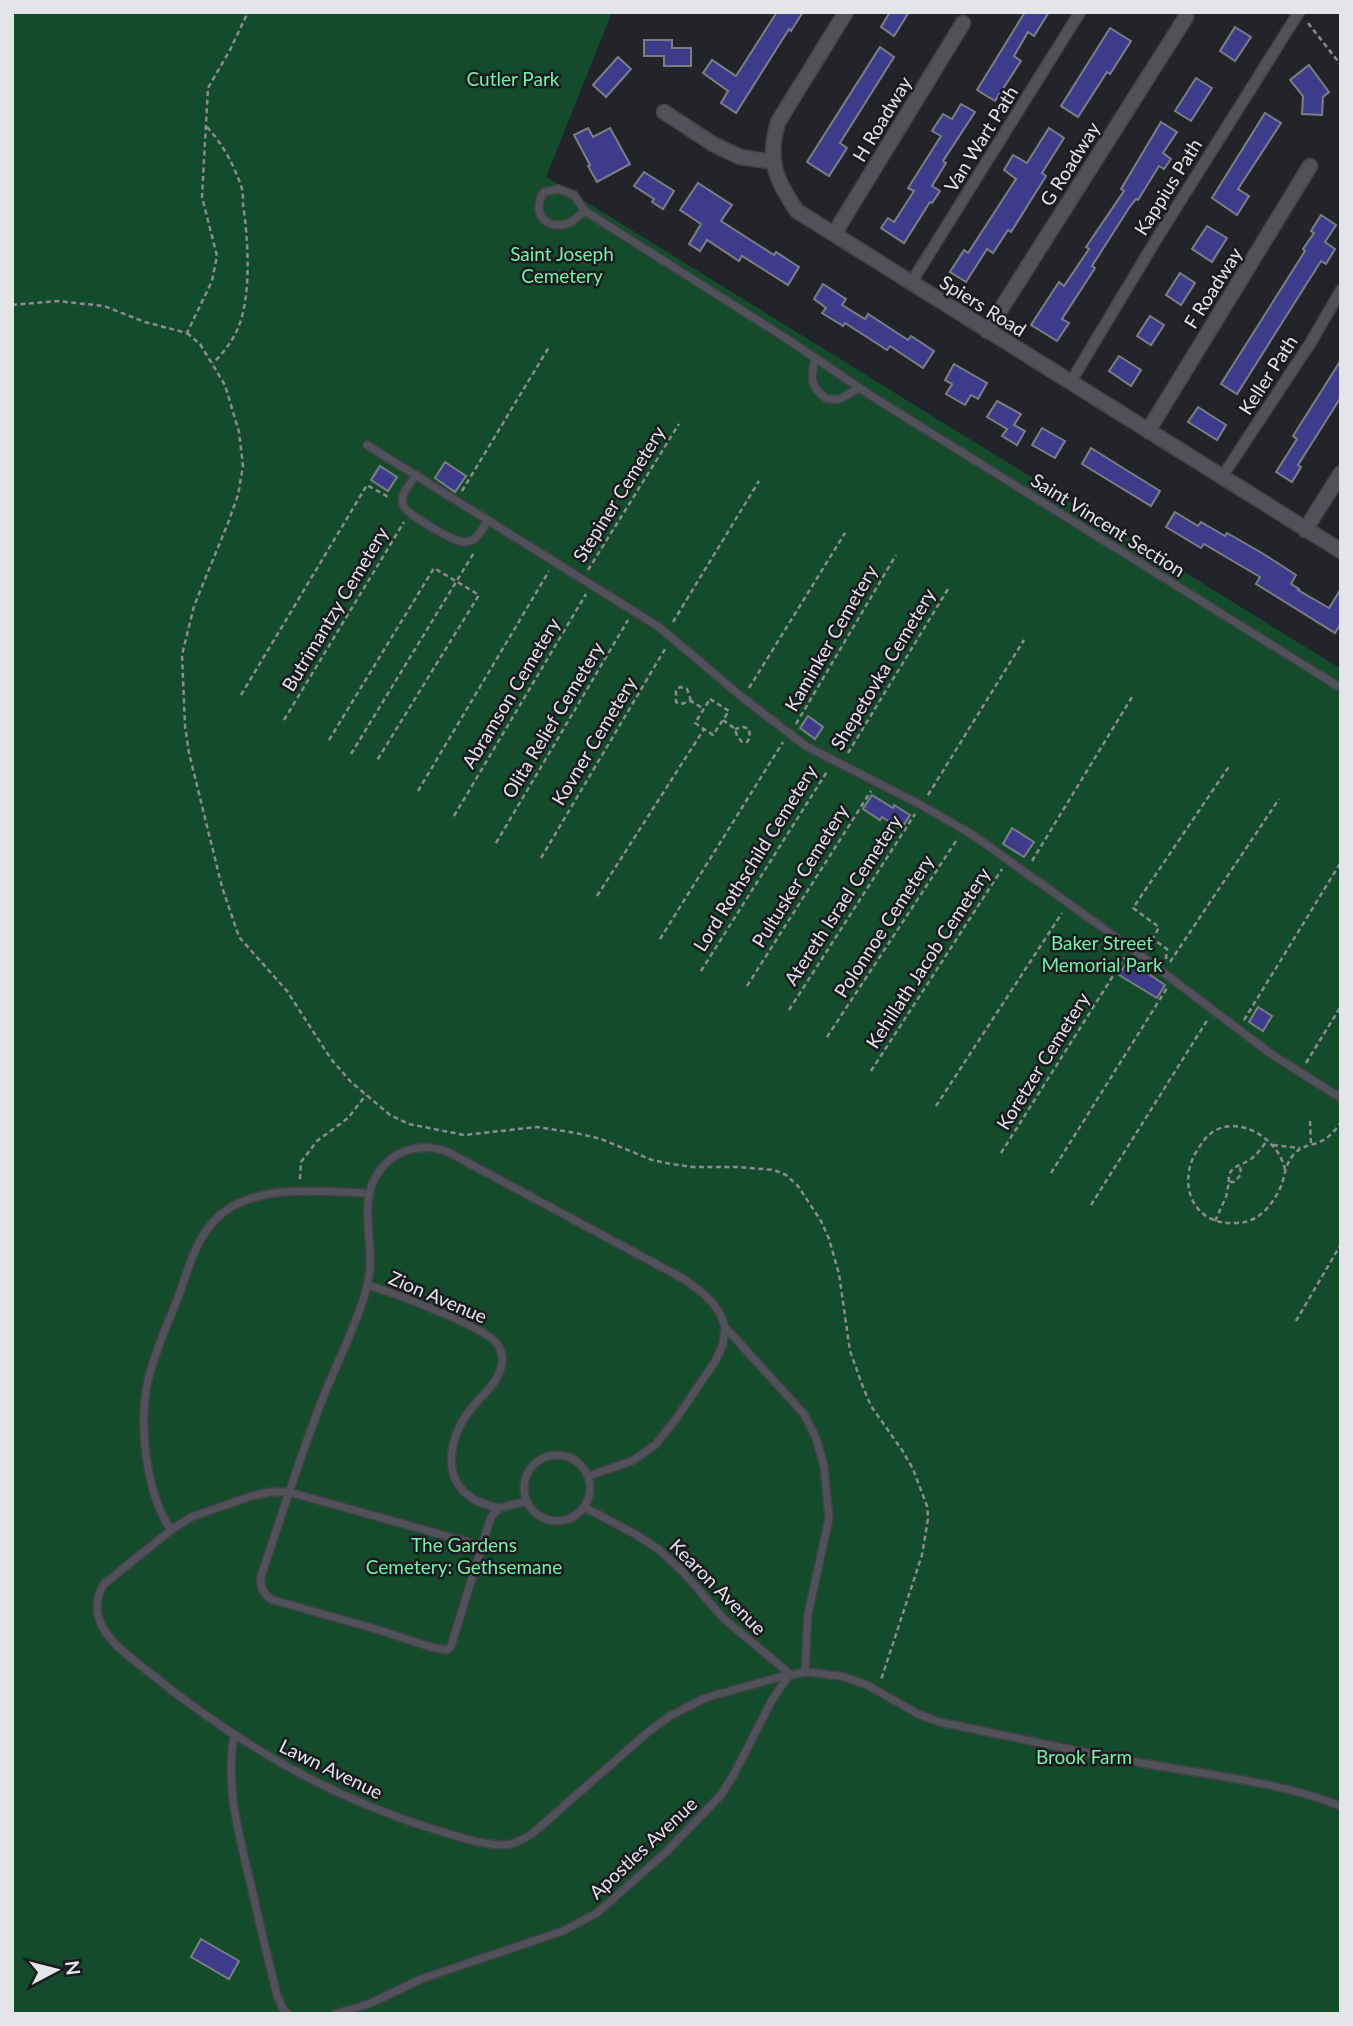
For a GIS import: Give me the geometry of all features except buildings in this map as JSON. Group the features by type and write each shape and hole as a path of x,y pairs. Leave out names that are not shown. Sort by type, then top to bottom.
{"street":[{"name":"Spiers Road","path":"846,12 778,122 772,142 780,186 796,211 1341,551"},
{"name":"Van Wart Path","path":"911,283 1080,12"},
{"name":"Kappius Path","path":"1070,383 1299,12"},
{"name":"G Roadway","path":"987,331 1186,17"},
{"name":"H Roadway","path":"834,234 963,23"},
{"path":"664,112 713,144 740,157 774,162"},
{"name":"F Roadway","path":"1148,431 1310,166"},
{"name":"Keller Path","path":"1222,477 1311,342 1341,290"},
{"path":"1305,530 1341,473"}],"lane":[{"name":"Saint Vincent Section","path":"585,211 567,225 552,224 541,218 538,200 544,192 558,189 574,195 585,211 859,387 1341,688"},
{"path":"816,358 811,378 816,391 827,399 840,399 859,387"},
{"path":"367,445 634,611 669,635 743,698 814,751 964,829 1300,1073 1341,1098"},
{"path":"416,475 403,496 402,505 409,513 458,541 470,541 488,520"},
{"path":"527,1501 499,1508 491,1517 451,1646 447,1650 273,1600 264,1593 261,1576 289,1492 318,1409 367,1285 370,1263 369,1193 378,1174 388,1162 401,1153 420,1147 448,1152 682,1278 708,1297 719,1312 725,1327 804,1414 816,1438 824,1465 829,1518 808,1614 805,1672"},
{"path":"171,1530 159,1509 151,1483 145,1406 148,1379 192,1257 209,1226 229,1209 261,1196 299,1192 369,1193"},
{"name":"Zion Avenue","path":"367,1285 402,1296 473,1327 497,1343 502,1361 499,1373 463,1420 454,1441 451,1461 455,1479 467,1495 480,1503 499,1508"},
{"path":"588,1476 632,1461 655,1445 716,1360 723,1344 725,1327"},
{"path":"548,1457 569,1458 578,1463 588,1476 590,1492 584,1507 572,1518 551,1521 537,1514 527,1501 525,1490 528,1474 534,1465 548,1457"},
{"path":"289,1492 482,1546"},
{"name":"Lawn Avenue","path":"289,1492 251,1496 199,1513 171,1530 100,1590 97,1603 105,1632 188,1704 234,1735 299,1773 373,1807 447,1833 504,1845 521,1840 541,1827 648,1732 680,1710 705,1698 805,1672 833,1674 878,1690 918,1714 939,1722 1107,1757 1277,1787 1341,1806"},
{"name":"Kearon Avenue","path":"584,1507 658,1549 682,1571 724,1619 790,1674"},
{"name":"Apostles Avenue","path":"335,2014 369,2004 421,1979 564,1931 597,1913 667,1851 721,1795 772,1700 790,1674"},
{"path":"234,1735 231,1781 237,1827 277,1996 287,2014"}],"path":[{"path":"187,333 212,281 217,256 202,197 208,88 248,12"},
{"path":"1308,23 1341,65"},
{"path":"206,126 218,139 241,184 247,241 246,283 239,326 228,347 214,363"},
{"path":"12,306 57,301 104,306 145,322 187,333 200,344 225,384 239,432 243,466 238,495 194,606 182,655 184,715 189,752 222,887 239,937 287,992 331,1059 351,1082 390,1115 409,1124 435,1130 464,1135 537,1128 601,1139 652,1160 671,1164 774,1170 786,1175 798,1185 821,1221 839,1275 850,1350 863,1387 871,1406 913,1469 927,1506 928,1520 922,1555 878,1690"},
{"path":"457,500 549,347"},
{"name":"Stepiner Cemetery","path":"582,579 679,424"},
{"name":"Kovner Cemetery","path":"541,858 759,481"},
{"path":"242,695 367,485 402,505"},
{"name":"Butrimantzy Cemetery","path":"284,720 409,513"},
{"path":"743,698 845,533"},
{"path":"351,754 474,553 478,534"},
{"name":"Kaminker Cemetery","path":"660,939 790,734 896,555"},
{"path":"418,791 555,562"},
{"path":"329,740 434,568 479,595 376,762"},
{"name":"Abramson Cemetery","path":"454,816 592,585"},
{"name":"Shepetovka Cemetery","path":"837,763 948,589"},
{"name":"Olita Relief Cemetery","path":"496,844 634,611"},
{"name":"Atereth Israel Cemetery","path":"789,1010 922,805 1024,640"},
{"path":"691,701 681,704 677,702 677,690 680,687 687,689 691,701 704,709"},
{"path":"1025,873 1132,696"},
{"path":"710,699 729,711 713,735 695,723 704,709 710,699"},
{"path":"723,720 736,729 742,742 750,738 749,729 736,729"},
{"path":"597,896 704,729"},
{"name":"Lord Rothschild Cemetery","path":"701,971 837,763"},
{"path":"1230,765 1132,908 1159,927 1153,939 1167,949 1166,959 1170,962 1279,799"},
{"name":"Pultusker Cemetery","path":"747,986 876,782"},
{"name":"Polonnoe Cemetery","path":"827,1037 964,829"},
{"name":"Kehillath Jacob Cemetery","path":"872,1070 1008,860"},
{"path":"1239,1029 1341,862"},
{"path":"936,1106 1068,904"},
{"name":"Koretzer Cemetery","path":"1001,1153 1131,948"},
{"path":"1051,1173 1172,979"},
{"path":"1300,1073 1341,1006"},
{"path":"1091,1205 1213,1010"},
{"path":"299,1192 301,1162 317,1142 348,1118 366,1094"},
{"path":"1310,1121 1311,1145"},
{"path":"1273,1145 1300,1148 1311,1145 1326,1138 1341,1122"},
{"path":"1285,1170 1281,1156 1267,1140 1242,1127 1227,1126 1209,1134 1198,1148 1188,1172 1188,1187 1197,1207 1215,1221 1240,1223 1259,1215 1278,1192 1289,1161 1300,1148"},
{"path":"1215,1221 1226,1198 1228,1176 1232,1169 1256,1154 1267,1140"},
{"path":"1229,1182 1238,1180 1242,1171 1240,1166"},
{"path":"1296,1321 1341,1244"}],"green space":[{"path":"12,12 612,12 546,177 1341,669 1341,2014 12,2014"}],"park label":[{"name":"Cutler Park","path":"513,79"},
{"name":"Saint Joseph Cemetery","path":"562,265"},
{"name":"Baker Street Memorial Park","path":"1102,954"},
{"name":"The Gardens Cemetery: Gethsemane","path":"464,1556"},
{"name":"Brook Farm","path":"1084,1757"}]}
